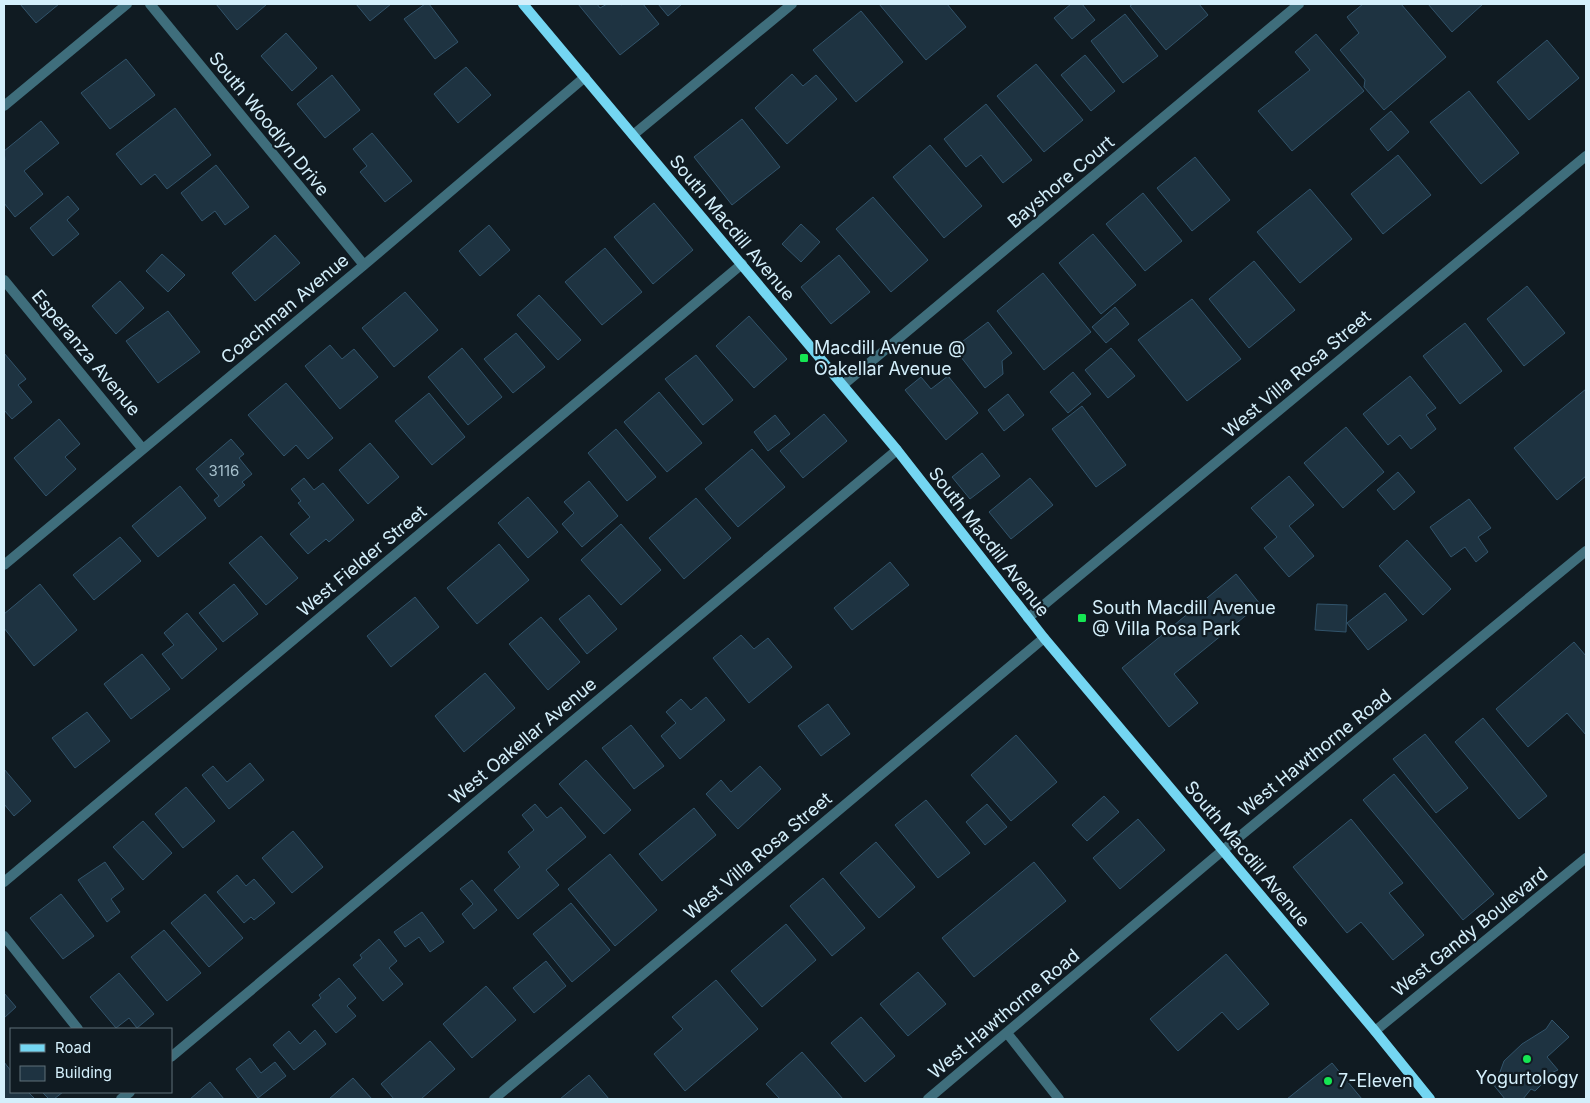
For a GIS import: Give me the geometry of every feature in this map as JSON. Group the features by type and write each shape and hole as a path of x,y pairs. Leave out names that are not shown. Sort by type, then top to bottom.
{"street":[{"path":"4,106 128,4"},
{"name":"South Woodlyn Drive","path":"150,4 364,265"},
{"name":"South Macdill Avenue","path":"523,4 843,385 1044,638 1430,1099"},
{"path":"633,135 792,4"},
{"name":"Bayshore Court","path":"843,385 1299,4"},
{"name":"Coachman Avenue","path":"4,565 142,448 364,265 585,77"},
{"name":"West Villa Rosa Street","path":"1028,618 1586,156"},
{"name":"West Fielder Street","path":"4,882 742,264"},
{"name":"Esperanza Avenue","path":"4,280 142,448"},
{"name":"West Oakellar Avenue","path":"172,1056 896,450"},
{"name":"West Hawthorne Road","path":"928,1099 1222,850 1586,551"},
{"name":"West Villa Rosa Street","path":"494,1099 1044,638"},
{"name":"West Gandy Boulevard","path":"1375,1031 1586,858"},
{"path":"4,936 77,1028"},
{"path":"1007,1033 1059,1099"}],"building":[{"path":"20,4 59,4 36,23"},
{"path":"216,4 267,4 237,30"},
{"path":"356,4 391,4 370,21"},
{"path":"425,4 429,4 458,42 435,59 404,19"},
{"path":"578,4 597,4 600,8 607,4 643,4 659,24 620,55"},
{"path":"658,4 682,4 668,16"},
{"path":"879,4 947,4 966,27 926,60"},
{"path":"1071,4 1082,4 1095,20 1072,39 1054,18"},
{"path":"1133,4 1199,4 1208,15 1166,50 1130,6"},
{"path":"1363,4 1401,4 1446,57 1384,110 1364,87 1365,80 1340,50 1359,33 1347,17"},
{"path":"1428,4 1483,4 1452,32"},
{"path":"861,11 903,62 856,102 813,50"},
{"path":"1125,14 1158,56 1123,83 1091,41"},
{"path":"286,33 317,68 292,91 261,56"},
{"path":"1316,34 1364,91 1292,151 1258,111 1310,70 1295,52"},
{"path":"1547,40 1579,78 1529,120 1497,82"},
{"path":"1085,55 1115,91 1091,111 1061,75"},
{"path":"126,59 155,95 110,129 81,93"},
{"path":"1036,64 1083,120 1044,152 997,96"},
{"path":"466,67 491,95 458,123 434,94"},
{"path":"792,74 803,86 816,75 837,99 787,144 755,108"},
{"path":"332,75 360,110 325,138 297,104"},
{"path":"1469,91 1519,153 1481,184 1430,122"},
{"path":"986,104 1032,160 1003,183 981,155 966,167 944,139"},
{"path":"175,108 211,155 167,189 155,174 141,185 116,154"},
{"path":"1391,111 1409,132 1388,151 1370,129"},
{"path":"742,119 780,167 732,205 694,157"},
{"path":"41,121 59,143 24,171 43,194 15,217 4,203 4,151"},
{"path":"372,133 412,181 385,202 360,172 367,166 353,149"},
{"path":"930,145 982,206 944,238 893,177"},
{"path":"1398,155 1431,195 1383,234 1351,194"},
{"path":"1195,157 1230,200 1192,231 1157,188"},
{"path":"216,165 249,207 225,225 215,211 202,221 181,193"},
{"path":"1310,189 1352,239 1300,283 1257,232"},
{"path":"1143,193 1182,241 1145,271 1106,224"},
{"path":"68,196 79,209 67,220 79,234 53,256 30,228"},
{"path":"873,197 928,260 891,292 836,229"},
{"path":"654,203 693,250 653,284 614,237"},
{"path":"801,224 820,242 801,262 782,244"},
{"path":"489,225 510,250 480,276 459,251"},
{"path":"1093,234 1136,285 1101,314 1059,263"},
{"path":"275,235 300,263 255,301 232,273"},
{"path":"605,248 642,292 602,325 565,282"},
{"path":"162,254 185,275 168,292 146,271"},
{"path":"839,255 870,292 831,324 801,287"},
{"path":"1254,261 1295,310 1249,348 1209,299"},
{"path":"1043,273 1091,332 1044,370 997,311"},
{"path":"120,281 144,308 116,334 92,306"},
{"path":"1527,286 1565,333 1524,366 1487,319"},
{"path":"405,292 438,330 394,367 362,328"},
{"path":"539,295 581,340 558,360 517,315"},
{"path":"1192,299 1241,359 1187,401 1138,340"},
{"path":"1115,307 1129,324 1106,343 1092,327"},
{"path":"168,311 200,352 158,383 126,341"},
{"path":"749,316 787,359 754,388 716,346"},
{"path":"988,322 1012,353 1002,361 1003,374 985,388 954,348"},
{"path":"1465,323 1502,371 1460,404 1423,356"},
{"path":"516,333 545,367 513,393 484,359"},
{"path":"330,345 342,359 354,349 378,377 340,409 305,366"},
{"path":"462,348 502,397 468,425 428,377"},
{"path":"1111,348 1135,376 1108,398 1085,370"},
{"path":"4,353 26,379 18,385 32,402 12,419 4,410"},
{"path":"696,355 733,400 703,425 665,379"},
{"path":"1073,372 1091,394 1068,413 1050,392"},
{"path":"948,376 978,413 946,440 905,390 921,377 931,389"},
{"path":"1410,376 1436,408 1426,415 1436,429 1411,449 1400,435 1388,445 1363,414"},
{"path":"286,383 333,438 308,459 296,445 284,456 248,415"},
{"path":"1586,389 1586,476 1557,500 1514,448"},
{"path":"659,392 702,443 667,472 624,422"},
{"path":"429,393 465,437 432,465 395,421"},
{"path":"1008,394 1024,415 1004,431 988,410"},
{"path":"1082,406 1126,465 1096,487 1052,429"},
{"path":"824,414 847,441 803,478 780,451"},
{"path":"775,415 790,434 768,451 754,432"},
{"path":"59,419 80,444 65,457 76,469 46,496 14,458"},
{"path":"1346,427 1384,472 1343,508 1304,463"},
{"path":"616,429 656,477 627,501 588,453"},
{"path":"231,439 244,454 239,458 252,474 242,482 245,485 219,507 214,500 219,496 196,469"},
{"path":"370,443 399,477 368,504 339,470"},
{"path":"752,449 785,487 738,527 705,489"},
{"path":"982,453 1000,476 970,499 952,477"},
{"path":"1398,472 1415,492 1394,510 1377,490"},
{"path":"1289,476 1314,505 1289,526 1314,556 1289,577 1264,548 1277,537 1251,508"},
{"path":"304,478 314,490 323,483 354,520 329,542 326,539 308,554 290,534 310,517 298,503 301,501 291,489"},
{"path":"1030,478 1053,505 1011,539 989,512"},
{"path":"589,481 618,516 582,547 562,524 574,513 564,502"},
{"path":"180,486 206,518 158,557 132,526"},
{"path":"528,497 558,532 528,558 498,523"},
{"path":"696,498 731,538 684,579 649,538"},
{"path":"1469,499 1491,528 1478,537 1488,552 1476,562 1465,547 1451,557 1430,527"},
{"path":"621,524 661,570 621,605 581,560"},
{"path":"261,536 298,578 266,605 229,563"},
{"path":"120,537 141,561 94,600 73,575"},
{"path":"1407,540 1451,589 1423,615 1379,566"},
{"path":"499,544 529,580 477,624 447,588"},
{"path":"890,562 909,585 852,630 834,608"},
{"path":"1236,574 1260,604 1174,674 1198,703 1169,727 1122,668"},
{"path":"40,584 77,630 34,666 4,628 4,614"},
{"path":"234,584 258,614 223,642 199,613"},
{"path":"1385,593 1407,620 1368,650 1347,623"},
{"path":"589,595 617,629 587,654 559,619"},
{"path":"415,597 439,627 391,667 367,636"},
{"path":"1317,604 1347,605 1346,632 1315,630"},
{"path":"187,613 217,649 182,679 162,654 174,645 164,633"},
{"path":"541,617 580,662 548,690 509,644"},
{"path":"741,635 754,649 768,638 792,667 749,703 713,658"},
{"path":"1574,642 1586,656 1586,735 1567,713 1528,747 1496,709"},
{"path":"142,654 170,689 131,719 104,684"},
{"path":"485,673 515,708 464,752 435,716"},
{"path":"706,697 725,720 680,759 661,736 676,723 666,712 681,699 691,710"},
{"path":"828,704 850,734 821,756 798,726"},
{"path":"87,712 110,741 75,768 52,738"},
{"path":"1483,718 1547,796 1519,819 1455,742"},
{"path":"631,725 664,766 634,789 602,748"},
{"path":"1425,734 1468,788 1436,813 1393,759"},
{"path":"1016,735 1057,782 1011,821 971,775"},
{"path":"586,760 631,810 604,834 559,784"},
{"path":"250,763 264,780 229,809 202,775 213,766 227,782"},
{"path":"760,766 781,789 738,829 706,794 721,780 731,792"},
{"path":"4,769 31,801 14,816 4,804"},
{"path":"1394,774 1494,894 1463,920 1363,800"},
{"path":"186,787 215,821 183,848 155,814"},
{"path":"1104,796 1119,812 1087,841 1072,825"},
{"path":"926,800 970,853 938,878 895,825"},
{"path":"535,804 547,818 561,807 586,837 546,870 559,885 518,919 494,890 520,867 508,852 534,830 522,815"},
{"path":"987,804 1007,827 985,845 966,822"},
{"path":"694,808 716,835 662,881 639,854"},
{"path":"1138,819 1165,850 1120,889 1093,858"},
{"path":"1351,819 1403,883 1389,893 1424,935 1393,960 1361,922 1347,933 1293,867"},
{"path":"143,821 172,853 143,880 113,847"},
{"path":"293,831 323,867 292,893 262,858"},
{"path":"876,842 915,887 879,918 840,873"},
{"path":"610,854 657,910 615,946 568,889"},
{"path":"105,862 124,889 111,899 120,912 107,922 78,880"},
{"path":"1034,862 1066,901 974,977 942,938"},
{"path":"237,875 246,886 254,879 275,903 254,920 251,917 244,923 217,892"},
{"path":"823,878 865,928 832,956 790,906"},
{"path":"472,880 497,910 474,929 462,914 473,904 460,889"},
{"path":"61,894 94,936 63,959 30,918"},
{"path":"205,894 243,938 209,967 171,923"},
{"path":"571,903 610,950 572,982 533,934"},
{"path":"422,912 444,942 430,952 419,937 405,947 394,932"},
{"path":"786,924 816,960 762,1007 731,971"},
{"path":"164,930 201,973 167,1001 131,957"},
{"path":"379,939 397,961 389,968 403,984 383,1001 353,965 362,958 360,955"},
{"path":"1226,954 1269,1004 1238,1030 1222,1012 1178,1051 1150,1019"},
{"path":"546,961 566,986 534,1013 513,988"},
{"path":"918,972 946,1004 908,1036 880,1004"},
{"path":"119,973 154,1014 137,1028 129,1018 116,1028 90,997"},
{"path":"339,978 356,998 347,1006 356,1016 336,1033 312,1005 321,998 319,995"},
{"path":"716,980 758,1029 685,1091 654,1054 683,1029 672,1017"},
{"path":"486,986 516,1020 472,1058 443,1024"},
{"path":"4,993 16,1007 4,1018"},
{"path":"861,1017 895,1056 865,1082 831,1043"},
{"name":"Yogurtology","path":"1552,1020 1569,1037 1547,1057 1558,1070 1537,1079 1541,1085 1535,1091 1531,1089 1523,1099 1505,1099 1492,1083 1496,1080 1504,1061 1522,1044 1546,1029"},
{"path":"315,1030 326,1044 294,1070 273,1045 289,1031 300,1044"},
{"path":"430,1041 455,1069 421,1099 394,1099 381,1084"},
{"path":"802,1052 843,1099 780,1099 766,1084"},
{"path":"250,1058 261,1073 275,1062 286,1076 258,1098 236,1069"},
{"path":"4,1062 10,1070 10,1093 29,1093 35,1099 4,1099"},
{"name":"7-Eleven","path":"1332,1063 1362,1099 1287,1099"},
{"path":"589,1075 609,1099 560,1099"},
{"path":"353,1078 372,1099 329,1099"},
{"path":"210,1082 224,1099 190,1099"},
{"path":"43,1093 62,1093 54,1099 49,1099"}],"place":[{"name":"Macdill Avenue @ Oakellar Avenue","path":"804,358"},
{"name":"South Macdill Avenue @ Villa Rosa Park","path":"1082,618"},
{"name":"Yogurtology","path":"1527,1059"},
{"name":"7-Eleven","path":"1328,1081"}]}
